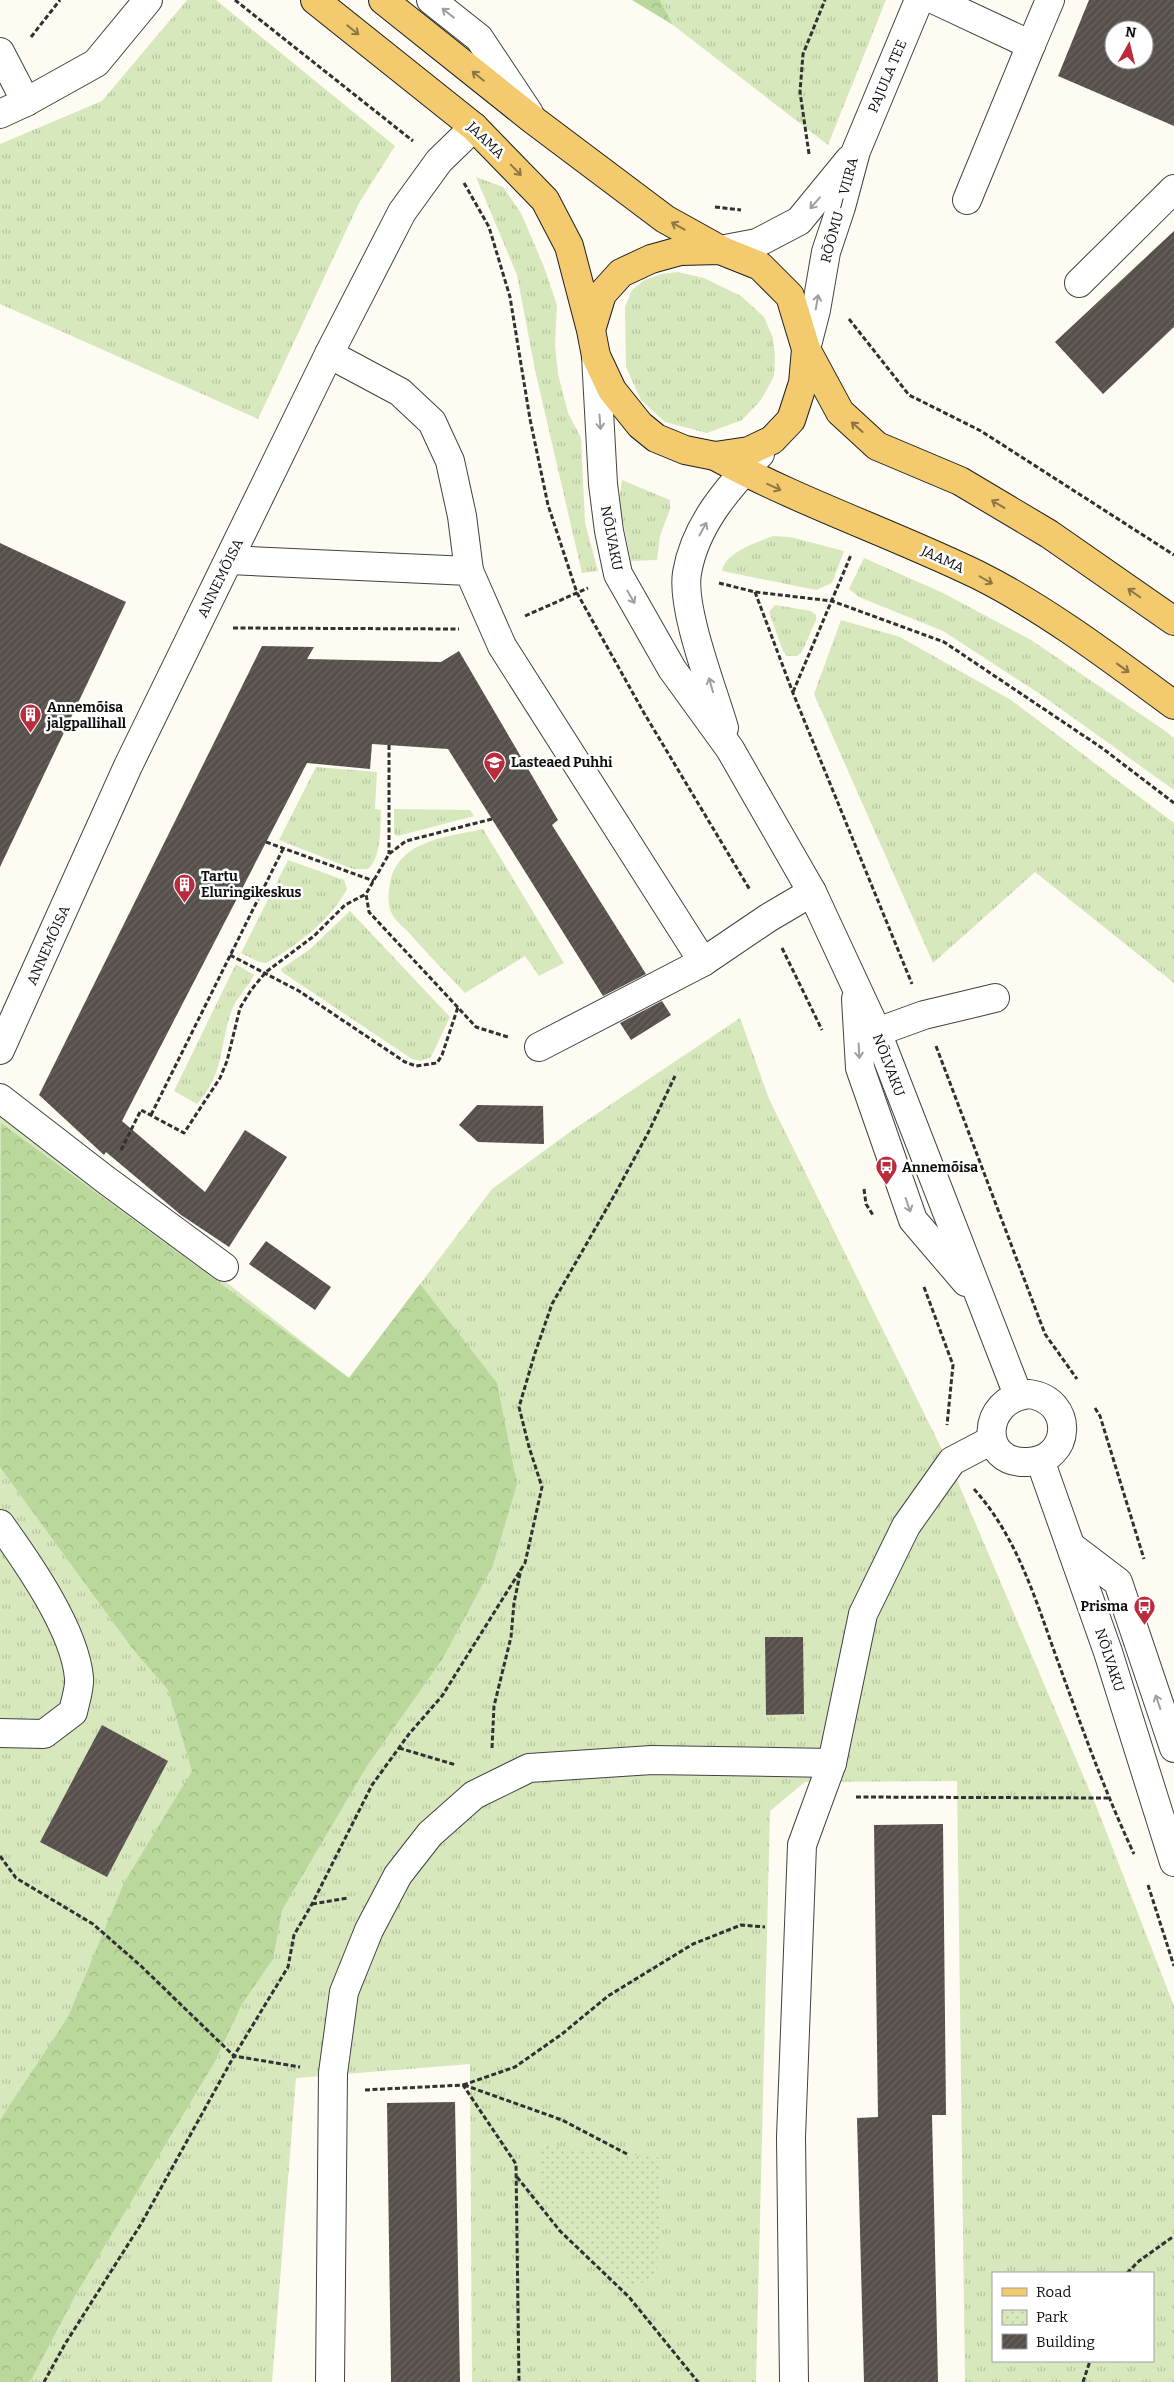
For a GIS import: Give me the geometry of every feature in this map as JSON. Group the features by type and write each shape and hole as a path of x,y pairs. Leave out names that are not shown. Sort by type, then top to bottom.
{"main road":[{"name":"JAAMA","path":"315,0 474,127 545,200 569,246 592,330 596,356 612,390 640,425 656,438 685,450 715,456 773,486 870,526 980,576 1064,626 1165,698"},
{"path":"383,0 532,119 665,219 720,250 760,266 790,296 806,349 840,412 877,446 960,481 1050,534 1174,621"},
{"path":"592,330 602,294 621,273 651,259 680,251 720,250"},
{"path":"715,456 749,451 772,440 791,420 803,383 806,349"}],"street":[{"path":"0,114 26,102 96,63 148,0"},
{"path":"431,0 479,38 532,119"},
{"name":"PAJULA TEE","path":"856,151 919,0"},
{"path":"935,0 1031,45"},
{"path":"967,200 1050,0"},
{"path":"1,53 26,102"},
{"name":"ANNEMÕISA","path":"0,1050 128,766 329,354 402,212 439,161 474,127"},
{"name":"RÕÕMU — VIIRA","path":"720,250 757,242 799,221 856,151"},
{"name":"RÕÕMU — VIIRA","path":"806,349 816,310 826,252 841,207 856,151"},
{"path":"1079,283 1174,189"},
{"path":"329,354 400,392 432,422 450,461 462,516 469,571 502,646 703,962"},
{"name":"NÕLVAKU","path":"596,356 603,484 609,531 618,574 672,669 730,749 812,892 877,1032 1018,1395"},
{"name":"NÕLVAKU","path":"730,749 689,612 687,574 695,543 720,498 772,440"},
{"path":"230,560 469,571"},
{"path":"539,1047 703,962 768,918 812,892"},
{"path":"855,985 860,1068 913,1220 981,1301"},
{"path":"877,1032 924,1015 995,998"},
{"path":"0,1098 106,1180 224,1266"},
{"path":"1029,1394 1043,1397 1055,1406 1060,1416 1062,1436 1057,1447 1050,1455 1040,1460 1026,1462 1012,1460 999,1452 992,1440 991,1424 994,1417 1007,1400 1018,1395 1029,1394"},
{"path":"794,2382 791,2137 802,1845 832,1763 863,1614 906,1526 952,1461 992,1440"},
{"name":"NÕLVAKU","path":"1040,1460 1108,1652 1174,1862"},
{"path":"0,1524 45,1592 70,1642 80,1679 73,1712 44,1734 0,1733"},
{"path":"1072,1547 1118,1582 1174,1748"},
{"path":"330,2382 332,2082 344,1992 369,1930 398,1875 430,1834 474,1795 529,1768 652,1760 832,1763"}],"path":[{"path":"1,53 30,38 60,0"},
{"path":"808,160 800,92 803,54 825,0"},
{"path":"712,206 746,210"},
{"path":"846,316 909,395 981,431 1174,555"},
{"path":"793,692 852,554"},
{"path":"755,592 793,692 924,1015 1045,1334 1082,1387"},
{"path":"389,745 389,854"},
{"path":"106,1180 141,1110 184,1133 208,1099 227,1061 240,1008 266,972 314,936 345,905 366,894 389,854 406,841 492,819"},
{"path":"266,842 374,881"},
{"path":"151,1115 283,848"},
{"path":"366,894 369,912 476,1027 539,1047"},
{"path":"230,955 266,972 336,1014 405,1062 416,1066 437,1063 442,1055 458,1007"},
{"path":"506,1779 490,1775 494,1706 511,1637 514,1603 522,1566 537,1516 542,1487 528,1447 519,1407 552,1304 648,1133 674,1076"},
{"path":"953,1365 947,1425 952,1461 993,1510 1022,1561 1108,1798 1136,1860"},
{"path":"1091,1401 1100,1416 1147,1567"},
{"path":"44,2382 141,2224 234,2056 288,1967 294,1935 312,1904 372,1785 399,1748 442,1696 522,1566"},
{"path":"399,1748 457,1766"},
{"path":"820,1797 1108,1798"},
{"path":"0,1856 16,1878 93,1924 141,1966 234,2056 332,2082 463,2085 562,2120 627,2154"},
{"path":"1144,1877 1174,1966"},
{"path":"463,2085 515,2067 562,2034 608,1996 693,1944 740,1925 799,1929"},
{"path":"463,2085 516,2164 518,2382"},
{"path":"516,2176 560,2231 629,2297 698,2382"},
{"path":"1128,2272 1139,2261 1174,2236"},
{"path":"1083,2382 1090,2362"}],"green space":[{"path":"187,0 216,0 395,146 359,203 258,419 0,304 0,144 102,101"},
{"path":"632,0 660,0 673,25"},
{"path":"660,0 886,0 828,145 673,25"},
{"path":"476,177 503,187 521,213 544,267 557,305 555,344 558,374 568,413 581,438 585,523 598,571 582,573 535,370 517,275"},
{"path":"678,272 704,278 741,296 764,317 773,338 774,376 761,400 742,420 707,433 665,422 641,400 626,367 625,307 632,290 643,281 661,274"},
{"path":"622,480 670,500 670,509 660,536 657,560 631,561 619,501"},
{"path":"773,536 790,537 844,551 832,583 816,590 722,571 724,564 736,553"},
{"path":"864,558 943,593 1031,640 1161,728 1174,738 1174,790 1040,694 943,631 859,597 849,589"},
{"path":"775,605 811,611 816,615 816,620 802,652 797,656 787,656 783,651 769,612"},
{"path":"841,620 900,637 1011,700 1174,823 1174,983 1035,872 933,963 814,694"},
{"path":"316,767 377,772 375,809 381,810 379,842 376,857 368,869 353,869 279,840"},
{"path":"394,809 470,810 474,816 398,836 394,834"},
{"path":"483,829 564,963 539,976 525,956 465,993 395,919 389,907 388,899 395,869 413,849 440,838"},
{"path":"288,860 344,880 347,889 332,911 312,931 278,956 266,963 259,962 241,953"},
{"path":"350,911 450,1017 431,1057 421,1061 412,1059 282,972 281,969 309,950"},
{"path":"236,964 254,975 232,1010 216,1072 206,1093 197,1104 174,1091"},
{"path":"740,1018 769,1099 957,1480 1097,1808 1174,2006 1174,2382 965,2382 957,1781 805,1782 770,1811 756,2382 472,2382 470,2064 296,2078 272,2382 0,2382 0,1106 349,1378 492,1189 574,1129"},
{"path":"1,1123 349,1378 420,1284 497,1383 517,1484 493,1565 443,1658 367,1766 282,1910 273,1959 242,2004 214,2063 76,2294 30,2382 0,2382 0,2120 68,2017 124,1883 192,1771 168,1690 132,1648 0,1467"},
{"path":"540,2145 661,2158 657,2276 629,2289 565,2229 539,2195"}],"building":[{"path":"1089,0 1174,0 1174,126 1058,76"},
{"path":"1174,231 1174,327 1103,394 1055,342"},
{"name":"Annemõisa jalgpallihall","path":"0,543 126,602 0,867"},
{"name":"Tartu Eluringikeskus","path":"262,646 314,647 307,659 441,662 459,651 558,820 552,825 646,974 603,996 448,749 372,744 370,769 307,763 122,1121 205,1192 245,1130 287,1157 229,1247 181,1215 106,1152 104,1155 39,1095"},
{"path":"662,1001 671,1015 631,1040 620,1023"},
{"path":"477,1105 543,1106 544,1144 478,1142 459,1125"},
{"path":"266,1241 331,1287 315,1310 249,1264"},
{"path":"765,1637 803,1637 804,1714 766,1715"},
{"path":"102,1725 168,1761 107,1877 40,1842"},
{"path":"943,1824 946,2115 932,2115 938,2382 864,2382 857,2118 878,2117 874,1825"},
{"path":"455,2102 460,2382 391,2382 387,2103"}],"place":[{"name":"Annemõisa jalgpallihall","path":"31,734"},
{"name":"Lasteaed Puhhi","path":"495,781"},
{"name":"Tartu Eluringikeskus","path":"185,903"},
{"name":"Annemõisa","path":"886,1186"},
{"name":"Prisma","path":"1144,1625"}]}
